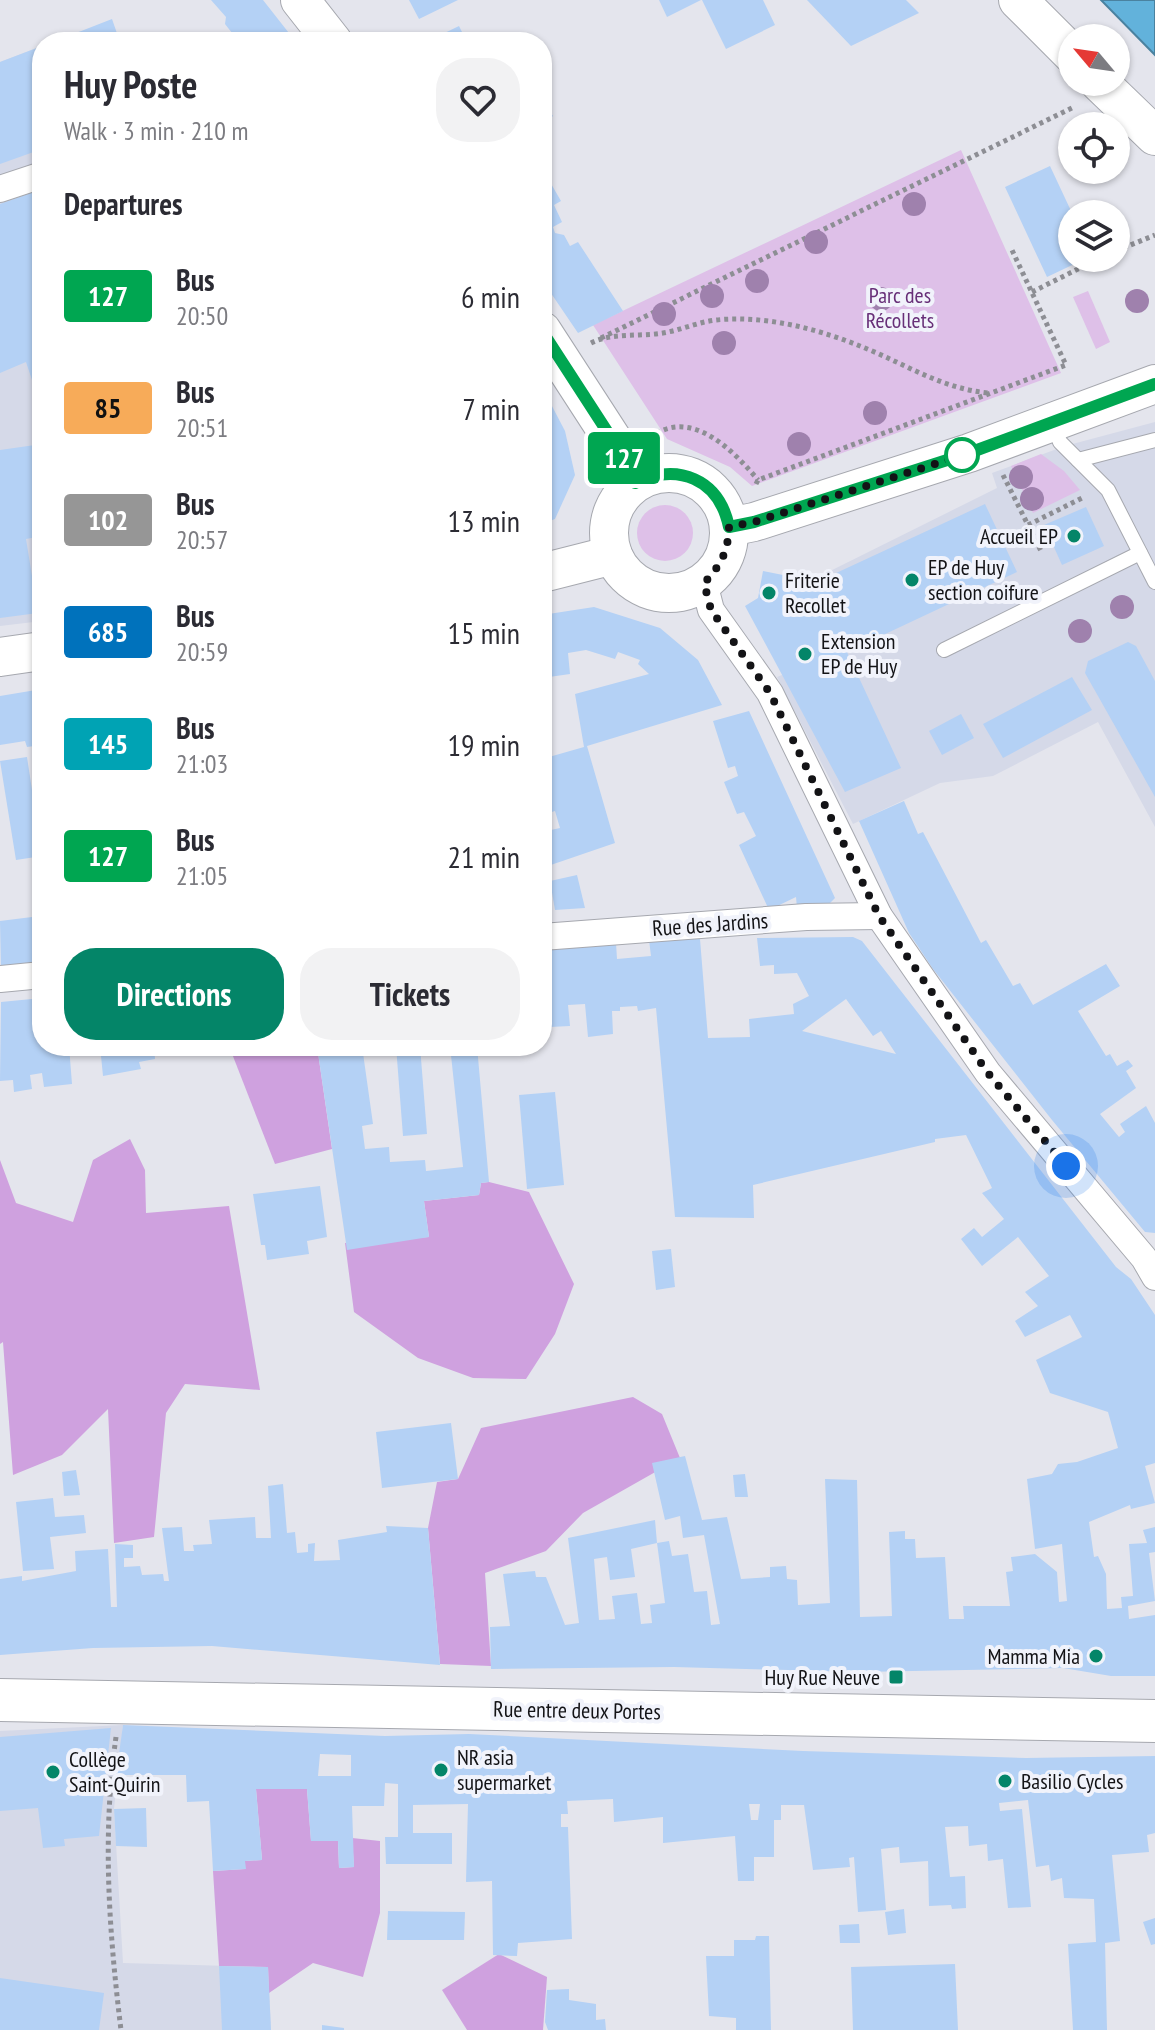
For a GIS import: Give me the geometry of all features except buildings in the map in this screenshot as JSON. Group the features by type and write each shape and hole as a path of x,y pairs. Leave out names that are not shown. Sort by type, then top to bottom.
{"main road":[{"name":"Rue entre deux Portes","path":"0,1700 1155,1721"}],"street":[{"path":"300,0 325,32"},
{"path":"1018,0 1058,40"},
{"path":"1113,96 1155,136"},
{"path":"0,189 32,178"},
{"path":"552,346 623,456 635,483"},
{"path":"729,527 754,522 1053,423 1155,384"},
{"path":"669,472 687,475 716,494 726,510 729,527 728,548 719,568 704,583 687,591 651,591 628,577 613,555 609,535 612,515 621,497 635,483 669,472"},
{"path":"552,570 613,555"},
{"path":"704,583 711,610 770,693 879,916 988,1073 1151,1263"},
{"path":"0,657 32,652"},
{"name":"Rue des Jardins","path":"552,936 806,917 879,916"},
{"path":"0,979 32,976"}],"lane":[{"path":"1053,423 1060,442 1108,490 1155,582"},
{"path":"1078,460 1155,440"},
{"path":"944,650 1140,553"}],"path":[{"path":"601,338 1083,96"},
{"path":"1130,245 1155,235"},
{"path":"1011,248 1066,365 1064,373"},
{"path":"1032,292 1072,272"},
{"path":"552,344 662,333 716,320 764,320 814,330 865,348 918,375 970,391 994,393"},
{"path":"647,440 669,426 695,429 726,446 758,480 1066,365"},
{"path":"998,465 1042,553"},
{"path":"1028,525 1086,496 1092,508"},
{"path":"121,2030 112,1957 107,1855 108,1792 122,1701"}],"shaded area":[{"path":"32,50 32,622 0,626 0,62"},
{"path":"1155,422 1155,827 1098,722 993,776 940,783 853,824 777,677 831,655 798,587 997,488 992,473 1065,446"},
{"path":"233,1056 318,1056 332,1149 275,1164"},
{"path":"130,1139 145,1170 146,1213 229,1206 260,1390 185,1384 166,1413 154,1537 114,1543 108,1409 62,1455 13,1475 3,1342 0,1344 0,1160 16,1203 73,1222 93,1160"},
{"path":"489,1182 529,1192 574,1284 555,1334 526,1379 473,1378 418,1358 354,1312 345,1243 429,1237 424,1201 479,1195 481,1183"},
{"path":"633,1397 662,1414 680,1458 583,1513 546,1551 485,1573 491,1666 440,1664 428,1528 437,1482 458,1479 481,1428"},
{"path":"123,1725 114,1809 123,1963 268,1967 271,2030 0,2030 0,1731"},
{"path":"256,1789 307,1789 311,1841 338,1841 339,1868 354,1867 352,1838 380,1841 380,1913 363,1977 313,1963 269,1993 268,1967 219,1966 213,1871 245,1869 245,1861 262,1860"},
{"path":"499,1954 547,1977 543,2030 467,2030 442,1990"}],"green space":[{"name":"Parc des Récollets","path":"961,150 1061,373 752,486 730,467 667,439 593,325"},
{"path":"1088,291 1110,342 1096,349 1073,297"},
{"path":"1041,454 1064,471 1080,490 1033,513 1011,466"},
{"path":"665,505 685,513 693,533 685,553 665,561 645,553 637,533 645,513"}],"water":[{"path":"1101,0 1155,0 1155,55 1130,30 1130,24 1125,24"}],"bus line":[{"name":"127","path":"552,345 623,456 635,483 651,475 669,472 703,482 716,494 726,510 729,527 754,522 969,453 1155,384"}],"place":[{"name":"Accueil EP","path":"1074,536"},
{"name":"EP de Huy section coifure","path":"912,580"},
{"name":"Friterie Recollet","path":"769,593"},
{"name":"Extension EP de Huy","path":"805,654"},
{"name":"Mamma Mia","path":"1096,1656"},
{"name":"Huy Rue Neuve","path":"896,1677"},
{"name":"NR asia supermarket","path":"441,1770"},
{"name":"Collège Saint-Quirin","path":"53,1772"},
{"name":"Basilio Cycles","path":"1005,1781"}],"route":[{"path":"962,455 969,453 754,522 729,527 728,548 719,568 704,583 711,610 770,693 879,916 988,1073 1066,1166"}]}
